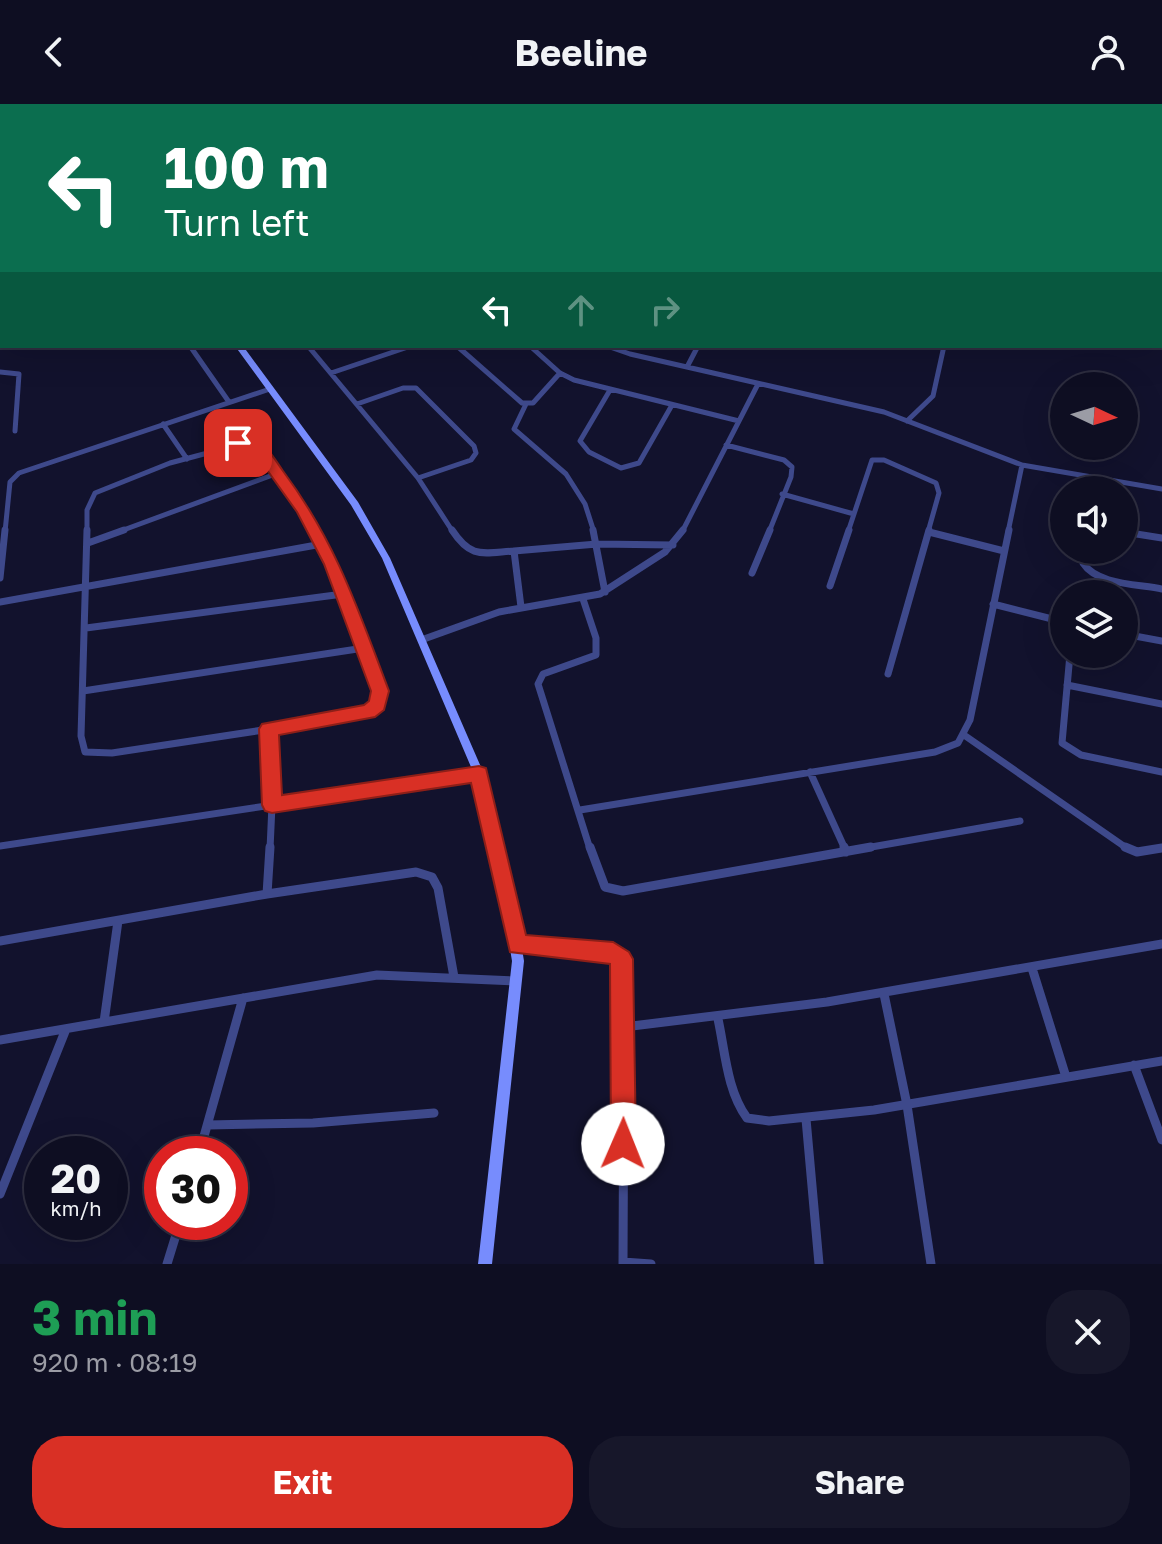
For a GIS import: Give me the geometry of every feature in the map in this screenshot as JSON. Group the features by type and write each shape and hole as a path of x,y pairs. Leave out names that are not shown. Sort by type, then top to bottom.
{"street":[{"path":"191,348 229,402"},
{"path":"240,348 360,512 386,558 424,639 479,774 517,945 517,981 485,1264"},
{"path":"310,348 418,478 463,547 479,553 597,544 673,545"},
{"path":"331,373 405,348"},
{"path":"459,348 516,400 526,404 533,403 560,373"},
{"path":"532,348 560,373 610,390 739,421"},
{"path":"615,348 876,410 1022,465 1162,489"},
{"path":"687,367 697,348"},
{"path":"907,421 933,396 944,348"},
{"path":"0,372 19,374 15,431"},
{"path":"424,639 521,607 583,599 605,592 673,545 758,384"},
{"path":"357,404 403,388 416,388 474,446 476,453 471,460 418,478"},
{"path":"0,578 10,482 19,473 270,389"},
{"path":"610,390 580,441 589,452 621,468 639,463 672,405"},
{"path":"526,404 514,429 552,460 577,487 591,517 605,592"},
{"path":"163,424 187,459"},
{"path":"249,442 261,450 278,473 322,544 343,594 380,691 380,699 374,708 342,718 112,753 89,753 83,748 81,736 87,510 92,496 187,459 249,442"},
{"path":"726,445 788,462 792,474 752,573"},
{"path":"830,586 872,460 880,458 938,485 939,493 929,532 888,674"},
{"path":"580,810 935,752 958,743 964,735 1022,465"},
{"path":"88,543 278,473"},
{"path":"782,494 854,514"},
{"path":"929,532 1004,551"},
{"path":"1138,534 1162,538"},
{"path":"0,602 322,544"},
{"path":"514,551 521,607"},
{"path":"1084,564 1092,574 1162,589"},
{"path":"86,628 343,594"},
{"path":"583,599 598,643 597,654 590,661 551,671 538,680 600,880 614,892 1020,821"},
{"path":"993,604 1050,618"},
{"path":"1138,637 1162,641"},
{"path":"83,691 364,648"},
{"path":"1069,668 1061,738 1066,747 1081,755 1162,772"},
{"path":"1067,685 1162,704"},
{"path":"267,894 272,805 269,729"},
{"path":"964,735 1129,850 1137,852 1162,848"},
{"path":"810,772 846,852"},
{"path":"0,846 479,774"},
{"path":"0,941 267,894 405,873 427,874 438,888 442,902 454,977"},
{"path":"104,1022 118,921"},
{"path":"624,1027 718,1019 884,994 1162,944"},
{"path":"517,945 618,955 623,966 623,1263 651,1264"},
{"path":"1032,968 1066,1077"},
{"path":"0,1040 377,975 517,981"},
{"path":"884,994 907,1105 931,1264"},
{"path":"205,1136 243,998"},
{"path":"718,1019 736,1094 745,1116 755,1122 806,1119 907,1105 1162,1061"},
{"path":"0,1194 66,1029"},
{"path":"1134,1065 1162,1140"},
{"path":"208,1125 313,1123 434,1113"},
{"path":"806,1119 819,1264"},
{"path":"167,1264 174,1240"}],"route":[{"path":"238,443 253,443 263,452 304,511 333,564 380,691 378,705 368,711 269,729 272,805 479,774 517,945 613,952 621,959 623,1144"}]}
